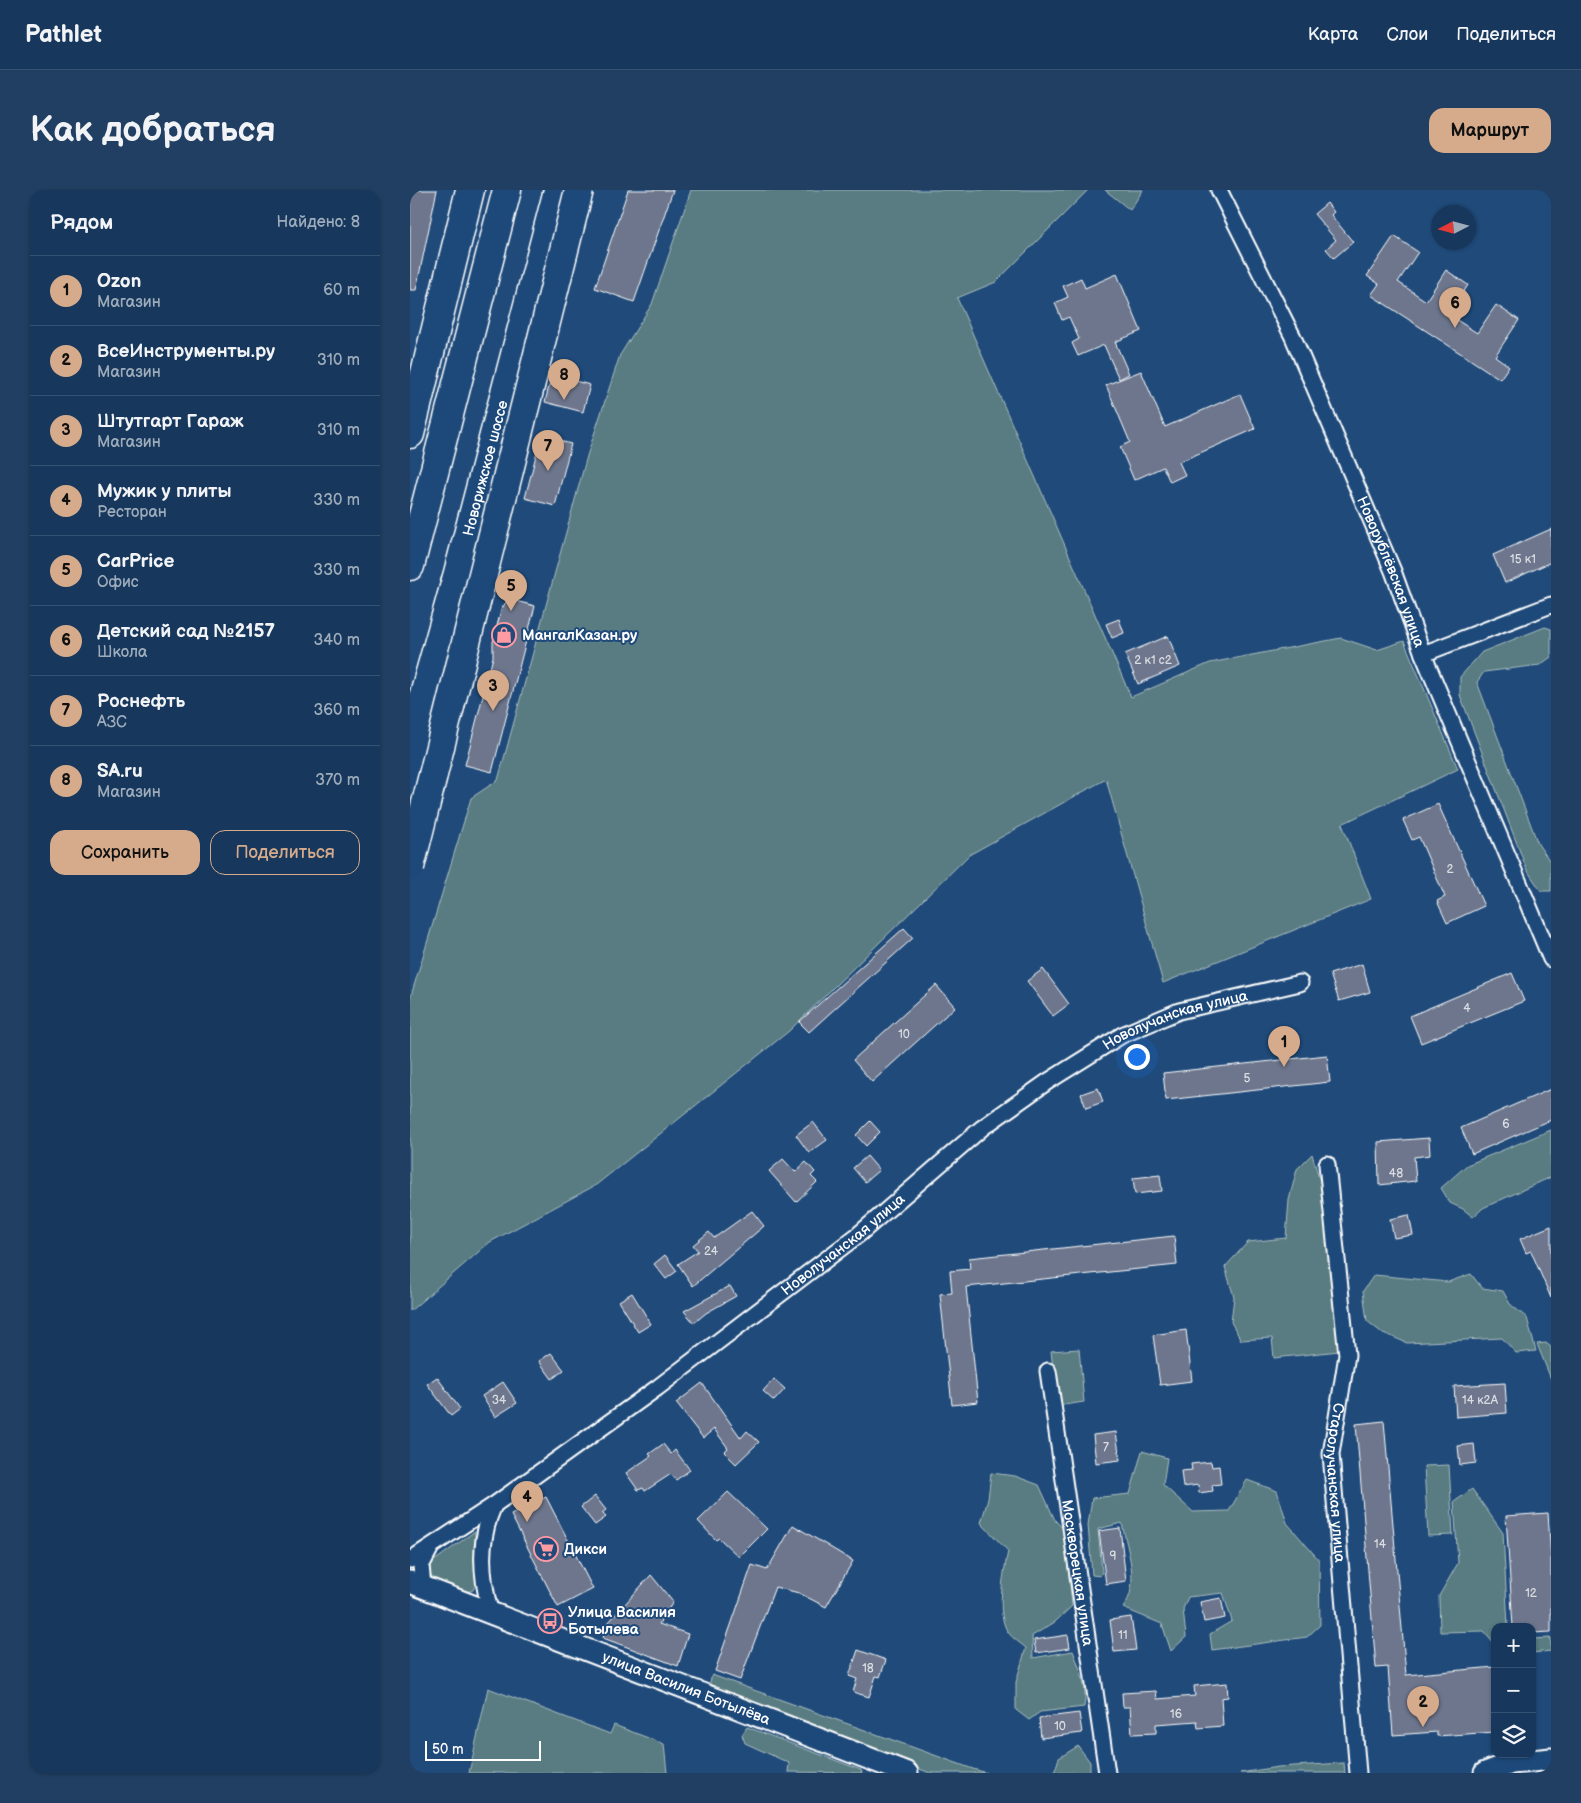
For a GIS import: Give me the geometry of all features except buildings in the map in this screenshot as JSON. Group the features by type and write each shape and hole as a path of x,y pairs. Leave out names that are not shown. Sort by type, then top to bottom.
{"highway":[{"path":"410,434 470,190"},
{"path":"410,566 507,190"},
{"name":"Новорижское шоссе","path":"410,744 558,190"},
{"path":"410,868 579,190"}],"street":[{"name":"Новорублёвская улица","path":"1219,190 1293,337 1393,571 1423,654 1551,959"},
{"path":"1423,654 1551,605"},
{"path":"410,868 417,718"},
{"name":"Новолучанская улица","path":"410,1560 430,1549 494,1505 657,1388 858,1235 982,1128 1046,1082 1122,1035 1179,1011 1300,983"},
{"name":"Старолучанская улица","path":"1326,1164 1346,1355 1331,1454 1358,1773"},
{"name":"Москворецкая улица","path":"1048,1371 1107,1773"},
{"path":"490,1611 482,1566 486,1522 494,1505"},
{"path":"416,1584 421,1566 430,1549"},
{"name":"улица Василия Ботылёва","path":"416,1584 907,1773"},
{"path":"1485,1773 1512,1763 1551,1759"}],"green space":[{"path":"691,190 1088,190 996,282 957,298 1131,697 1210,663 1341,638 1377,650 1404,641 1458,769 1342,824 1371,899 1163,983 1106,779 969,855 789,1031 596,1185 490,1242 410,1311 410,999 471,798 498,780 587,456 620,355 652,304"},
{"path":"1105,190 1143,190 1130,210"},
{"path":"1545,627 1551,629 1551,657 1540,665 1484,672 1477,682 1538,844 1551,863 1551,891 1541,891 1527,870 1460,695 1460,677 1482,652"},
{"path":"1551,1130 1551,1177 1483,1208 1473,1217 1463,1209 1450,1203 1441,1188 1467,1165"},
{"path":"1312,1154 1323,1192 1339,1351 1274,1358 1272,1338 1241,1340 1231,1322 1234,1297 1225,1267 1248,1242 1286,1238 1289,1200 1297,1169"},
{"path":"1471,1274 1482,1288 1503,1291 1510,1304 1527,1318 1536,1351 1516,1353 1502,1338 1407,1343 1381,1332 1367,1321 1363,1291 1374,1275 1448,1282"},
{"path":"1546,1343 1551,1347 1551,1379 1537,1344"},
{"path":"1079,1349 1084,1402 1057,1406 1051,1351"},
{"path":"1142,1451 1167,1458 1163,1485 1193,1512 1229,1511 1247,1480 1277,1491 1287,1523 1319,1560 1320,1625 1307,1637 1212,1650 1210,1634 1232,1621 1223,1593 1188,1597 1183,1609 1186,1637 1171,1651 1162,1624 1123,1608 1128,1599 1132,1578 1122,1523 1098,1529 1102,1572 1100,1576 1092,1575 1088,1525 1092,1498 1130,1494"},
{"path":"1449,1465 1453,1535 1428,1536 1424,1466"},
{"path":"991,1473 1015,1476 1039,1485 1055,1520 1065,1531 1072,1606 1055,1622 1032,1636 1033,1658 1073,1651 1084,1686 1084,1707 1040,1712 1029,1720 1016,1710 1016,1682 1026,1648 1008,1632 1002,1614 1004,1570 1008,1551 981,1523 988,1499"},
{"path":"1472,1489 1503,1533 1508,1623 1491,1623 1491,1639 1484,1631 1440,1632 1439,1596 1458,1563 1454,1502"},
{"path":"475,1531 476,1584 473,1590 463,1591 456,1589 436,1580 427,1573 430,1564"},
{"path":"1551,1638 1551,1651 1536,1653 1536,1639"},
{"path":"712,1675 987,1773 930,1773 708,1689"},
{"path":"488,1688 610,1734 614,1725 664,1744 667,1773 469,1773"},
{"path":"747,1727 861,1770 862,1773 788,1772 789,1763 745,1743 742,1735"},
{"path":"1078,1746 1090,1762 1090,1773 1054,1773 1059,1758"},
{"path":"1344,1763 1345,1773 1240,1773 1278,1767"}],"place":[{"name":"Детский сад №2157","path":"1455,328"},
{"name":"SA.ru","path":"564,400"},
{"name":"Роснефть","path":"548,471"},
{"name":"CarPrice","path":"511,611"},
{"name":"МангалКазан.ру","path":"504,635"},
{"name":"Штутгарт Гараж","path":"493,711"},
{"name":"Ozon","path":"1284,1067"},
{"name":"Мужик у плиты","path":"527,1522"},
{"name":"Дикси","path":"546,1549"},
{"name":"Улица Василия Ботылева","path":"550,1621"},
{"name":"ВсеИнструменты.ру","path":"1423,1727"}]}
